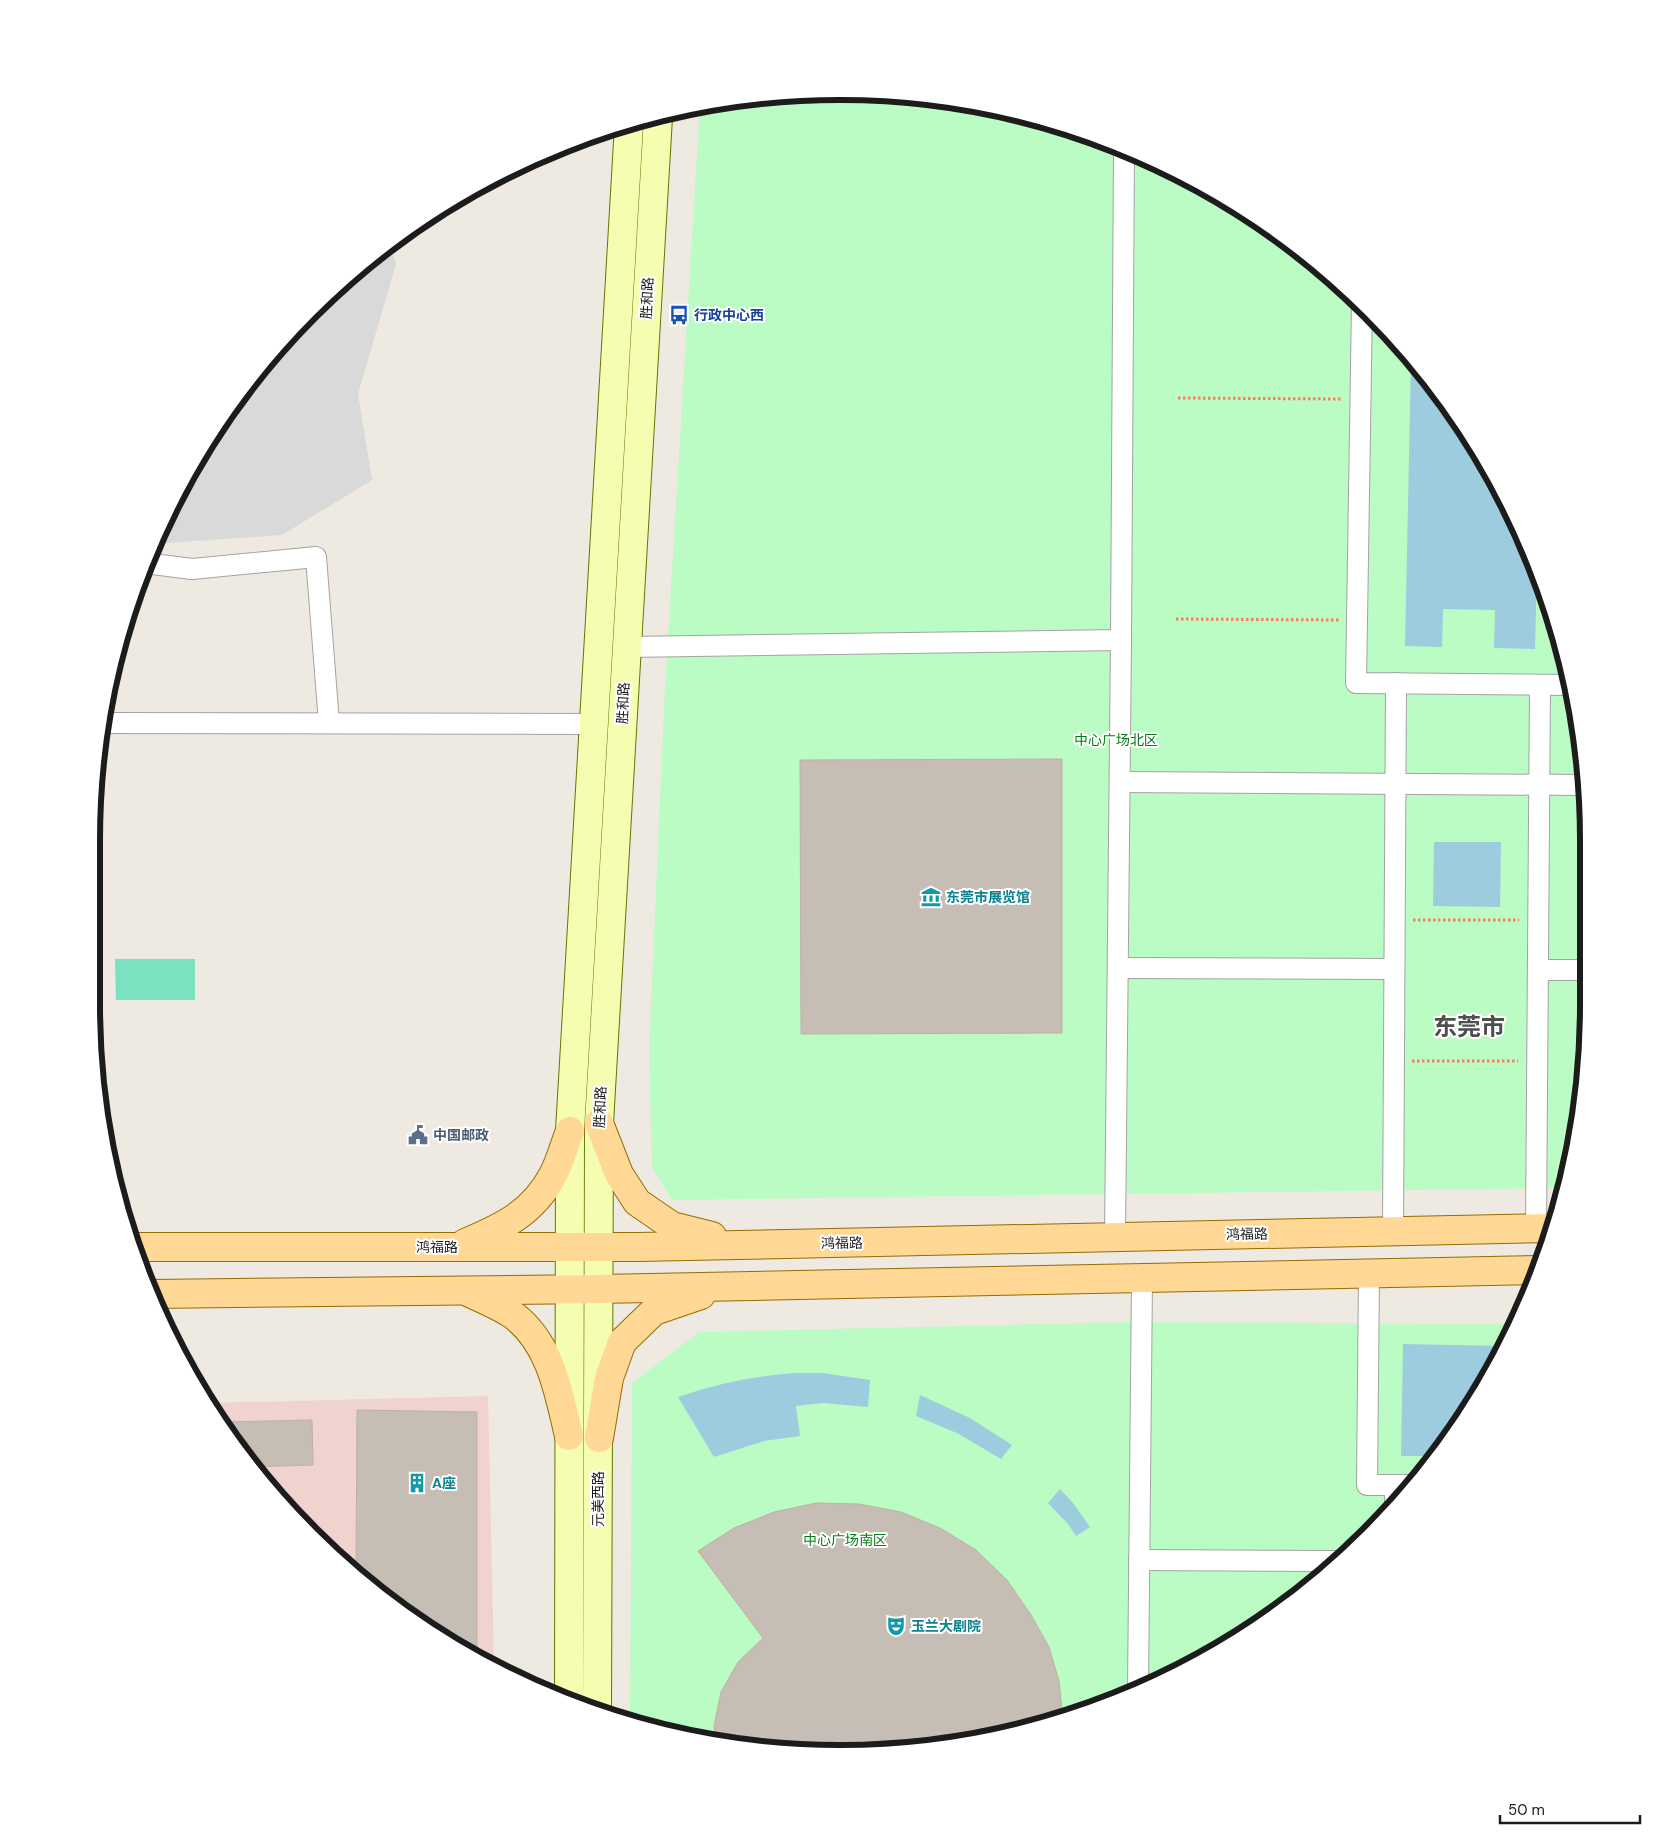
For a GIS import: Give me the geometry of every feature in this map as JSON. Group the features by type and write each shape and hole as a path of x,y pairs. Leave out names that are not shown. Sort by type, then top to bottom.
{"main road":[{"name":"胜和路","path":"599,1289 599,1123 658,123"},
{"name":"胜和路","path":"570,1289 570,1131 629,131"},
{"path":"599,1123 619,1174 637,1202 672,1226 747,1244"},
{"path":"457,1246 488,1233 516,1218 540,1196 554,1174 570,1131"},
{"name":"鸿福路","path":"141,1247 599,1247 1545,1228"},
{"path":"159,1294 599,1289 1531,1270"},
{"path":"599,1438 609,1378 622,1342 654,1311 698,1295 754,1286"},
{"name":"元美西路","path":"568,1693 570,1289"},
{"name":"元美西路","path":"597,1704 599,1289"},
{"path":"464,1290 513,1315 534,1335 556,1381 569,1436"}],"street":[{"path":"1114,1237 1120,782 1124,156"},
{"path":"1362,316 1356,683 1563,685"},
{"path":"153,564 192,569 316,558 330,723"},
{"path":"626,647 1121,640"},
{"path":"1393,1231 1396,683"},
{"path":"1540,685 1538,1061 1545,1228"},
{"path":"109,723 593,724"},
{"path":"1120,782 1577,785"},
{"path":"1118,968 1394,969"},
{"path":"1538,970 1580,970"},
{"path":"1369,1273 1367,1485 1403,1485"},
{"path":"1138,1682 1142,1278"},
{"path":"1139,1560 1328,1561"}],"path":[{"path":"1178,398 1361,400"},
{"path":"1176,619 1357,620"},
{"path":"1395,920 1538,920"},
{"path":"1394,1061 1538,1061"}],"shaded area":[{"path":"392,252 396,264 358,394 372,480 282,535 162,543 199,470 253,390 284,352 317,317 352,284"},
{"path":"488,1396 494,1659 429,1620 352,1561 284,1493 253,1455 217,1403"}],"green space":[{"name":"中心广场北区","path":"840,100 937,106 1032,125 1078,139 1123,156 1167,176 1210,199 1290,253 1328,284 1396,352 1427,390 1481,470 1504,513 1524,557 1541,602 1555,648 1574,743 1580,840 1580,1005 1578,1053 1574,1102 1557,1188 672,1200 652,1168 649,1049 665,688 699,113 743,106"},
{"path":"115,959 195,959 195,1000 116,1000"},
{"name":"中心广场南区","path":"1132,1322 1508,1324 1481,1375 1455,1416 1396,1493 1328,1561 1290,1592 1210,1646 1167,1669 1123,1689 1078,1706 1032,1720 937,1739 840,1745 743,1739 696,1731 630,1715 632,1383 699,1332"}],"water":[{"path":"1411,370 1455,429 1481,470 1504,513 1536,590 1535,649 1494,648 1495,610 1443,609 1442,647 1405,646"},
{"path":"1434,842 1501,842 1500,907 1433,906"},
{"path":"1403,1344 1497,1346 1455,1416 1426,1456 1401,1456"},
{"path":"794,1373 823,1373 870,1380 868,1407 823,1403 796,1406 800,1436 764,1441 714,1457 678,1397 735,1381"},
{"path":"920,1395 970,1418 1012,1445 1001,1459 959,1434 916,1416"},
{"path":"1060,1489 1073,1503 1090,1527 1076,1536 1068,1524 1048,1503"}],"building":[{"name":"东莞市展览馆","path":"1062,759 1062,1033 801,1034 800,760"},
{"path":"357,1410 477,1412 477,1650 429,1620 356,1564"},
{"path":"312,1420 313,1465 262,1467 229,1422"},
{"name":"玉兰大剧院","path":"816,1503 859,1504 901,1512 940,1528 976,1550 1007,1580 1031,1615 1049,1647 1059,1681 1062,1711 984,1731 937,1739 888,1743 840,1745 792,1743 743,1739 715,1734 714,1726 721,1692 738,1662 763,1638 698,1551 734,1528 774,1512"}],"place":[{"name":"行政中心西","path":"679,315"},
{"name":"东莞市展览馆","path":"931,897"},
{"name":"中国邮政","path":"418,1135"},
{"name":"A座","path":"417,1483"},
{"name":"玉兰大剧院","path":"896,1626"}],"district":[{"name":"东莞市","path":"1469,1026"}]}
